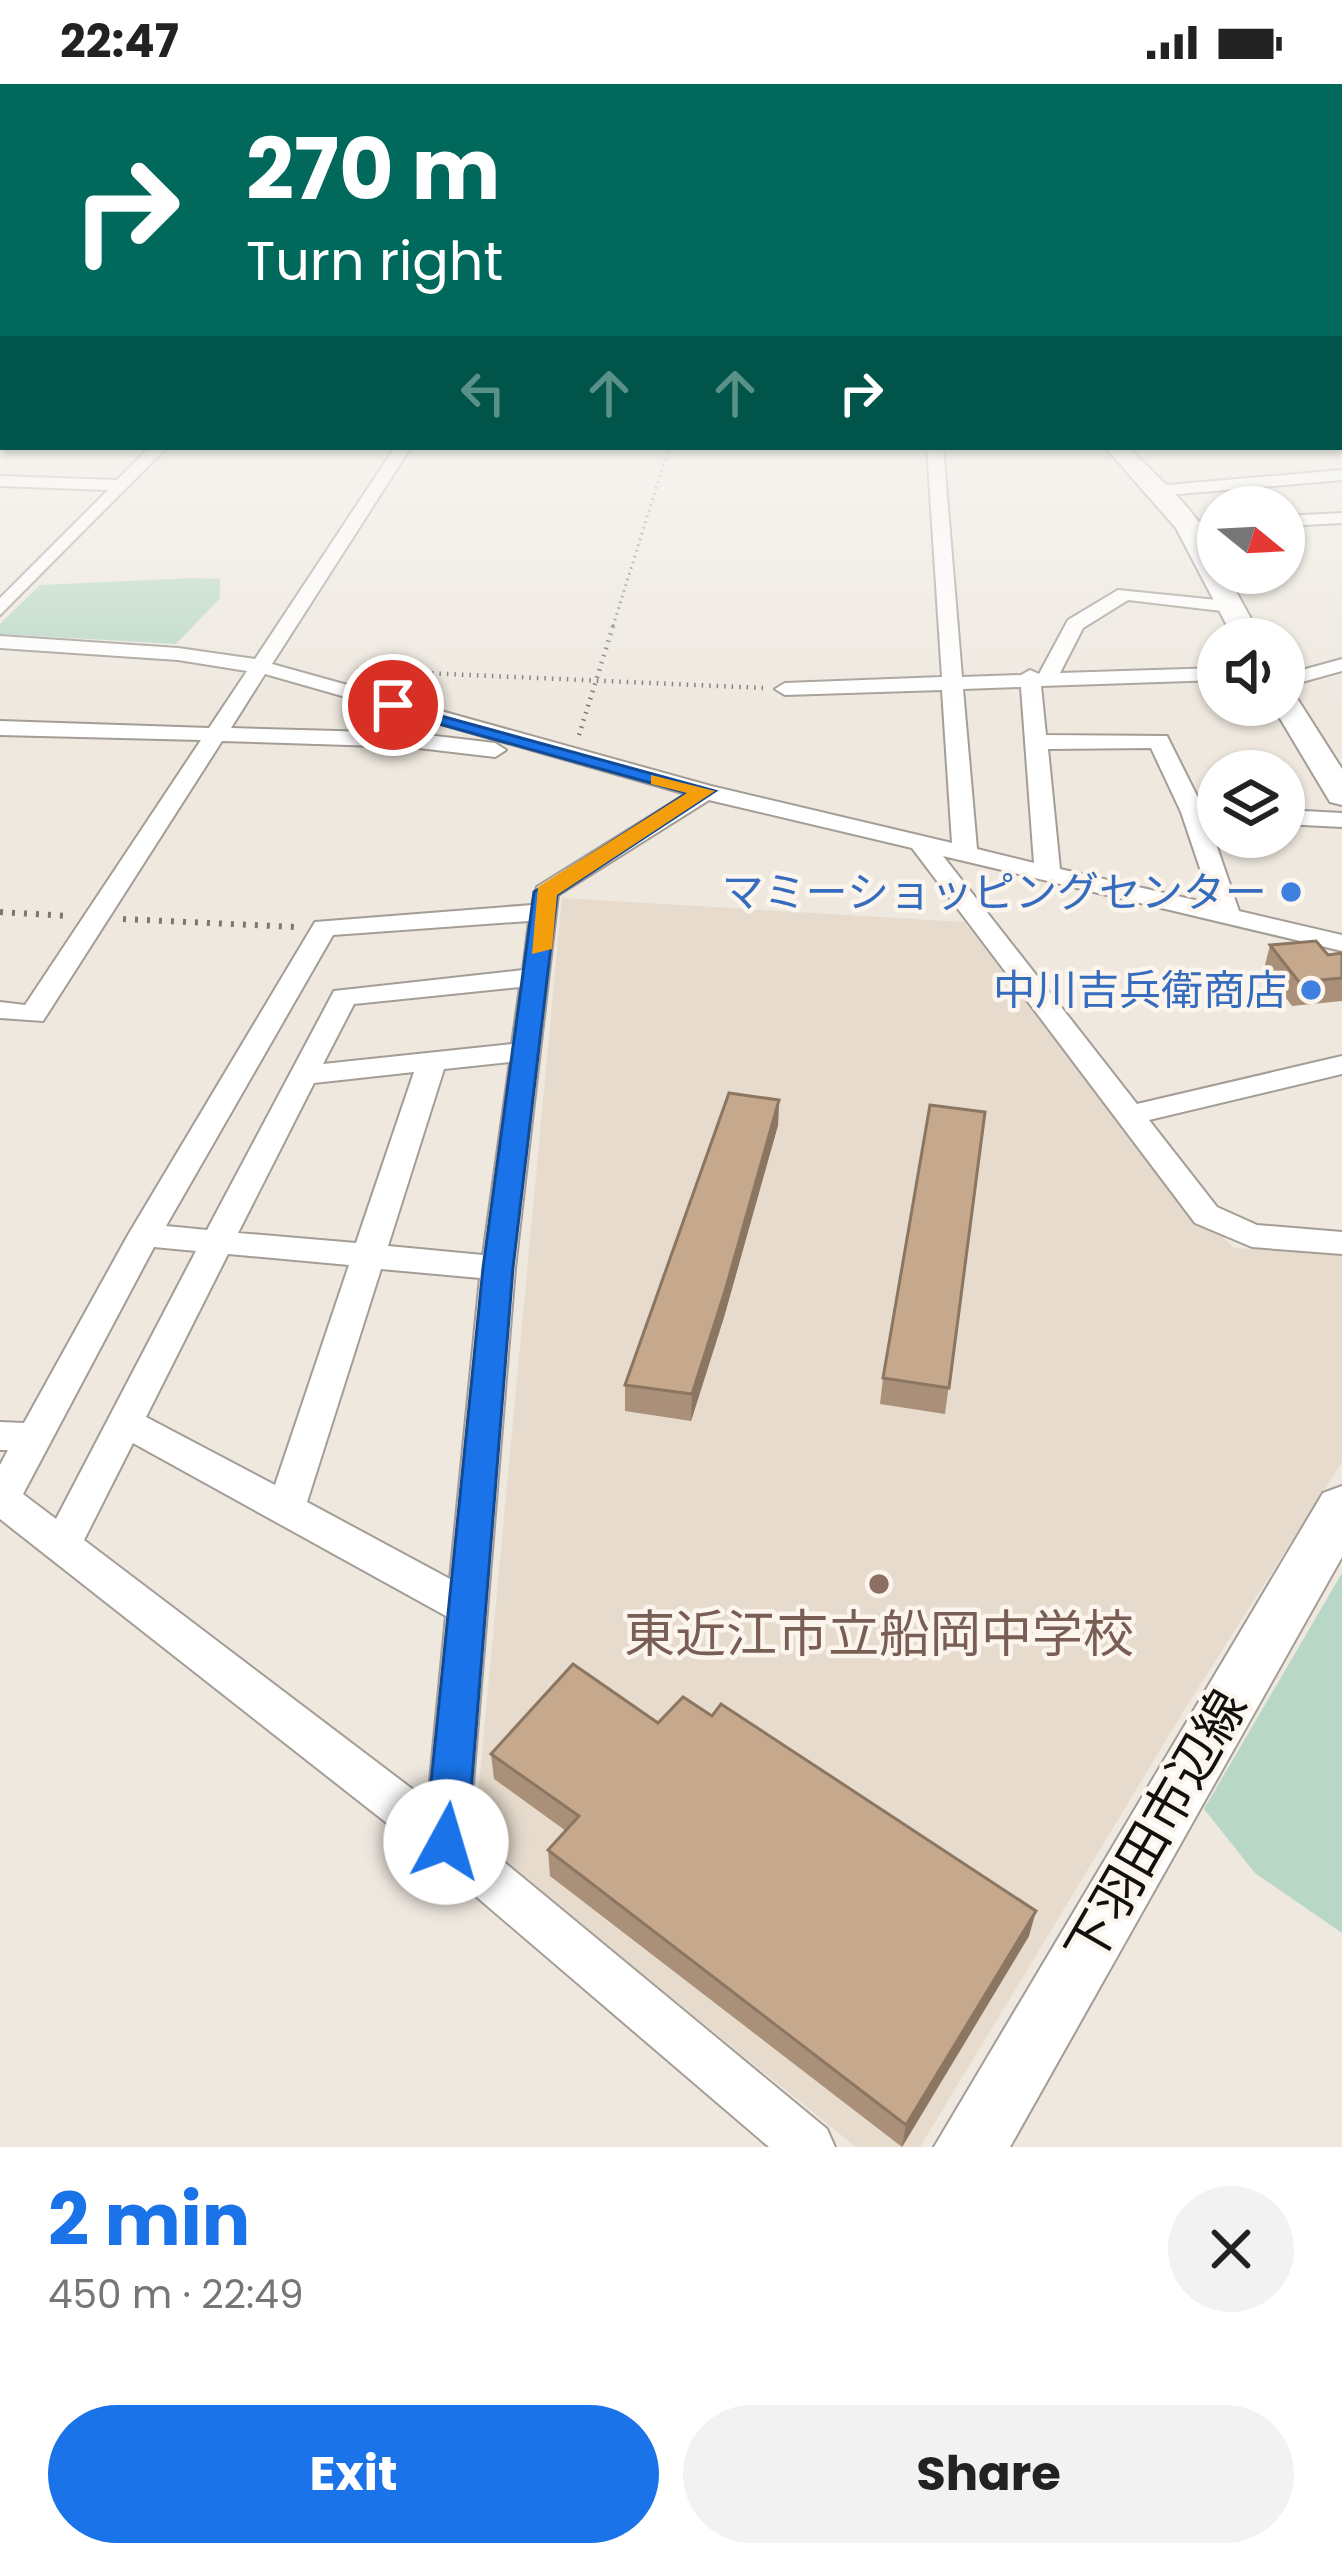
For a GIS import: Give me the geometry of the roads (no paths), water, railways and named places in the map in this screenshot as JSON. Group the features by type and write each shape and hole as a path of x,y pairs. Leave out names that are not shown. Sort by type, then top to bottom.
{"main road":[{"path":"1183,520 1237,618"},
{"path":"1300,726 1342,795"},
{"name":"下羽田市辺線","path":"970,2147 1342,1508"}],"street":[{"path":"0,609 87,520"},
{"path":"0,1010 33,1015 354,520"},
{"path":"941,520 965,856"},
{"path":"1187,525 1197,525"},
{"path":"1048,876 1039,676 1075,624 1125,594 1230,606"},
{"path":"0,642 178,654 258,666 572,757 1342,944"},
{"path":"1305,675 1342,665"},
{"path":"785,688 953,686 1039,676 1197,674"},
{"path":"0,728 212,738 410,740 572,757"},
{"path":"1039,742 1160,741 1197,799"},
{"path":"446,1842 498,1268 546,892 705,791"},
{"path":"1305,818 1342,820"},
{"path":"921,844 1206,1215 1252,1236 1342,1243"},
{"path":"1216,858 1229,918"},
{"path":"544,912 324,928 17,1437 1,1499 446,1842 809,2147"},
{"path":"61,1547 344,997 538,977"},
{"path":"303,1075 528,1051"},
{"path":"286,1509 432,1061"},
{"path":"1132,1115 1342,1064"},
{"path":"143,1235 498,1268"},
{"path":"125,1422 470,1610"}],"place":[{"name":"マミーショッピングセンター","path":"1291,892"},
{"name":"中川吉兵衛商店","path":"1311,990"},
{"name":"東近江市立船岡中学校","path":"879,1584"}]}
